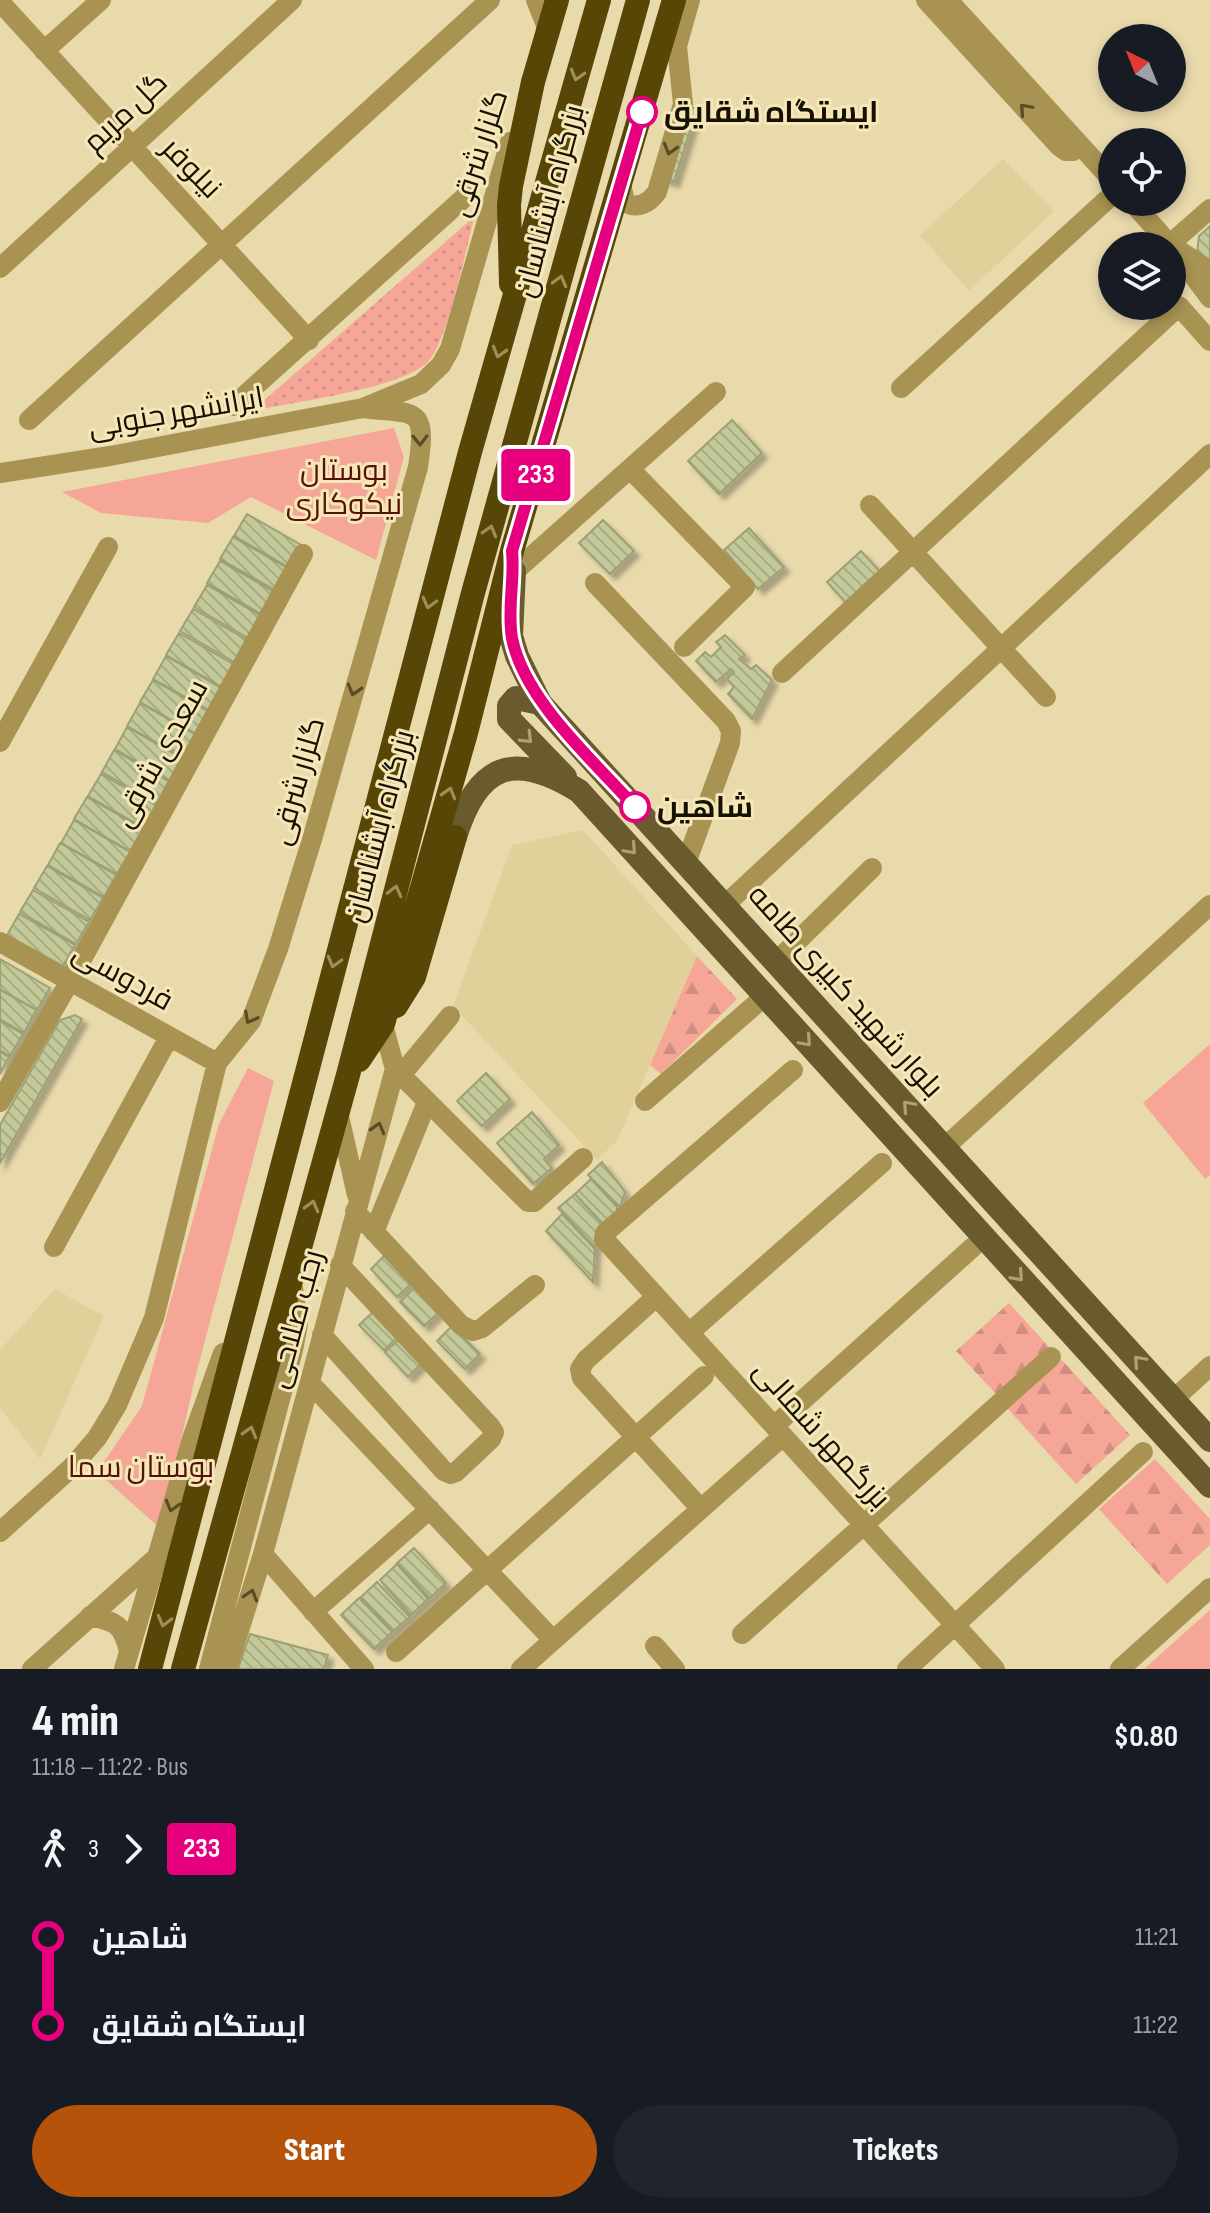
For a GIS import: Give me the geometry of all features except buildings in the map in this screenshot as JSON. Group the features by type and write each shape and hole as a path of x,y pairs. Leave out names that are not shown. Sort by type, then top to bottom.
{"highway":[{"path":"511,307 509,205 533,82 557,0"},
{"name":"بزرگراه آبشناسان","path":"150,1669 470,452 599,0"},
{"name":"بزرگراه آبشناسان","path":"183,1669 348,1075 469,607 638,0"},
{"path":"383,1024 674,0"},
{"path":"348,1075 414,977 455,837"}],"main road":[{"name":"بلوار شهید کبیری طامه","path":"513,562 511,636 517,656 540,703 1210,1440"},
{"path":"540,703 516,698 509,706 509,719 579,791"},
{"name":"بلوار شهید کبیری طامه","path":"455,837 473,794 497,772 524,767 541,771 579,791 1209,1484"}],"street":[{"path":"44,51 101,0"},
{"name":"گل مریم","path":"1,264 292,0"},
{"path":"29,420 490,0"},
{"path":"536,0 548,30"},
{"path":"621,184 625,202 630,205 643,205 652,200 657,192 683,104 677,46 690,0"},
{"path":"926,0 1059,146 1073,151 1076,140"},
{"path":"948,0 1098,164"},
{"name":"نیلوفر","path":"0,2 309,340"},
{"name":"گلزار شرقی","path":"363,408 421,384 441,365 450,349 510,143 533,82"},
{"path":"233,406 466,196"},
{"path":"901,388 1098,208"},
{"path":"1186,232 1210,209"},
{"path":"1144,216 1159,232"},
{"path":"1186,256 1210,271"},
{"path":"1186,266 1210,298"},
{"path":"782,673 1179,306 1210,341"},
{"path":"513,562 631,470 716,392"},
{"name":"گلزار شرقی","path":"0,1532 71,1468 97,1438 117,1405 154,1318 217,1063 251,1021 278,949 418,467 421,437 415,416 401,410 363,408"},
{"name":"ایرانشهر جنوبی","path":"0,473 110,456 363,408"},
{"path":"725,905 1210,454"},
{"path":"631,470 745,587 684,647"},
{"path":"870,505 1046,697"},
{"path":"0,742 108,547"},
{"name":"سعدی شرقی","path":"0,1102 70,981 303,554"},
{"path":"595,583 726,721 731,731 730,743 686,863"},
{"path":"776,962 872,868"},
{"path":"945,1147 1210,905"},
{"name":"فردوسی","path":"0,942 217,1063"},
{"path":"372,983 398,1072 528,1202 534,1202 583,1158"},
{"path":"645,1101 765,996"},
{"path":"398,1072 450,1016"},
{"path":"54,1247 169,1037"},
{"name":"بزرگمهر شمالی","path":"793,1070 605,1233 604,1239 995,1669"},
{"name":"رجب صلاحی","path":"227,1669 263,1554 356,1205 398,1072"},
{"path":"374,1232 427,1102"},
{"path":"338,1112 356,1205 374,1232 461,1325 473,1331 482,1328 535,1285"},
{"path":"689,1333 882,1163"},
{"path":"521,1669 701,1509 778,1431 973,1247"},
{"path":"322,1335 444,1471 451,1474 491,1439 494,1432 340,1265"},
{"path":"127,1660 192,1439 252,1274"},
{"path":"209,1669 293,1350 298,1324 292,1281"},
{"path":"656,1297 586,1360 580,1369 582,1378 701,1509"},
{"path":"742,1634 1051,1357"},
{"path":"1174,1399 1210,1366"},
{"path":"396,1652 704,1376"},
{"path":"310,1383 553,1640"},
{"path":"907,1669 1143,1452"},
{"path":"313,1612 430,1509"},
{"path":"263,1554 364,1669"},
{"path":"32,1669 156,1558"},
{"path":"1120,1669 1210,1588"},
{"path":"90,1616 115,1623 122,1630 127,1660"},
{"path":"655,1646 675,1669"}],"shaded area":[{"path":"1003,159 1054,211 969,291 920,235"},
{"path":"583,830 697,956 617,1141 597,1160 453,1006 512,845"},
{"path":"55,1289 104,1316 40,1459 0,1408 0,1350"}],"green space":[{"path":"474,217 449,315 428,362 394,380 371,387 252,411"},
{"name":"بوستان نیکوکاری","path":"394,428 404,457 376,560 251,497 208,523 101,513 62,492"},
{"path":"697,956 737,999 661,1074 650,1065"},
{"path":"1210,1044 1210,1175 1205,1179 1143,1103"},
{"name":"بوستان سما","path":"248,1068 274,1081 195,1378 161,1529 97,1472 142,1406 219,1124"},
{"path":"1009,1303 1049,1347 996,1394 956,1351"},
{"path":"1062,1360 1130,1435 1076,1484 1008,1409"},
{"path":"1155,1459 1210,1519 1210,1545 1167,1584 1099,1509"},
{"path":"1210,1610 1210,1669 1144,1669"}],"bus line":[{"name":"233","path":"635,807 540,703 517,656 511,636 511,596 514,572 512,551 642,112"}],"place":[{"name":"ایستگاه شقایق","path":"642,112"},
{"name":"شاهین","path":"635,807"}]}
